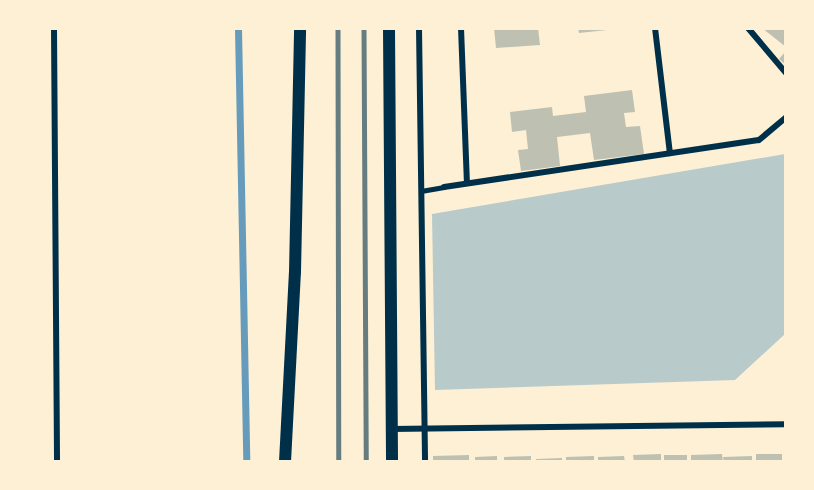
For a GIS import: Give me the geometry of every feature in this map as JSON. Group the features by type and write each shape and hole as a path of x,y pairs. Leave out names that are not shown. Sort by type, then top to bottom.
{"main road":[{"path":"285,457 295,272 300,28"},
{"path":"388,28 392,462"}],"street":[{"path":"54,28 57,462"},
{"path":"419,28 425,462"},
{"path":"461,28 467,183"},
{"path":"655,28 670,153"},
{"path":"748,28 786,73"},
{"path":"444,187 759,140 786,117"},
{"path":"391,429 424,431 786,424"}],"lane":[{"path":"421,191 444,187"}],"shaded area":[{"path":"785,154 785,334 735,380 435,390 432,214"}],"building":[{"path":"494,28 538,28 540,45 496,48"},
{"path":"578,28 607,28 607,30 579,33"},
{"path":"762,28 786,28 786,47"},
{"path":"786,51 786,65 779,59"},
{"path":"632,90 635,112 624,113 626,127 640,126 644,154 594,160 590,133 557,137 560,166 521,171 518,150 528,149 526,130 512,132 510,112 552,107 553,116 586,112 584,96"},
{"path":"661,454 661,462 634,462 633,455"},
{"path":"722,454 723,462 691,462 691,455"},
{"path":"756,454 782,454 782,462 756,462"},
{"path":"469,455 469,462 433,462 433,456"},
{"path":"664,455 687,455 687,462 664,462"},
{"path":"497,456 497,462 475,462 475,457"},
{"path":"531,456 531,462 504,462 504,457"},
{"path":"594,456 594,462 566,462 566,457"},
{"path":"624,456 625,462 598,462 598,457"},
{"path":"752,456 752,462 724,462 723,457"},
{"path":"562,458 562,462 536,462 536,459"}],"waterway":[{"path":"238,28 246,462"}],"railway":[{"path":"338,28 339,462"},
{"path":"364,28 366,462"}]}
